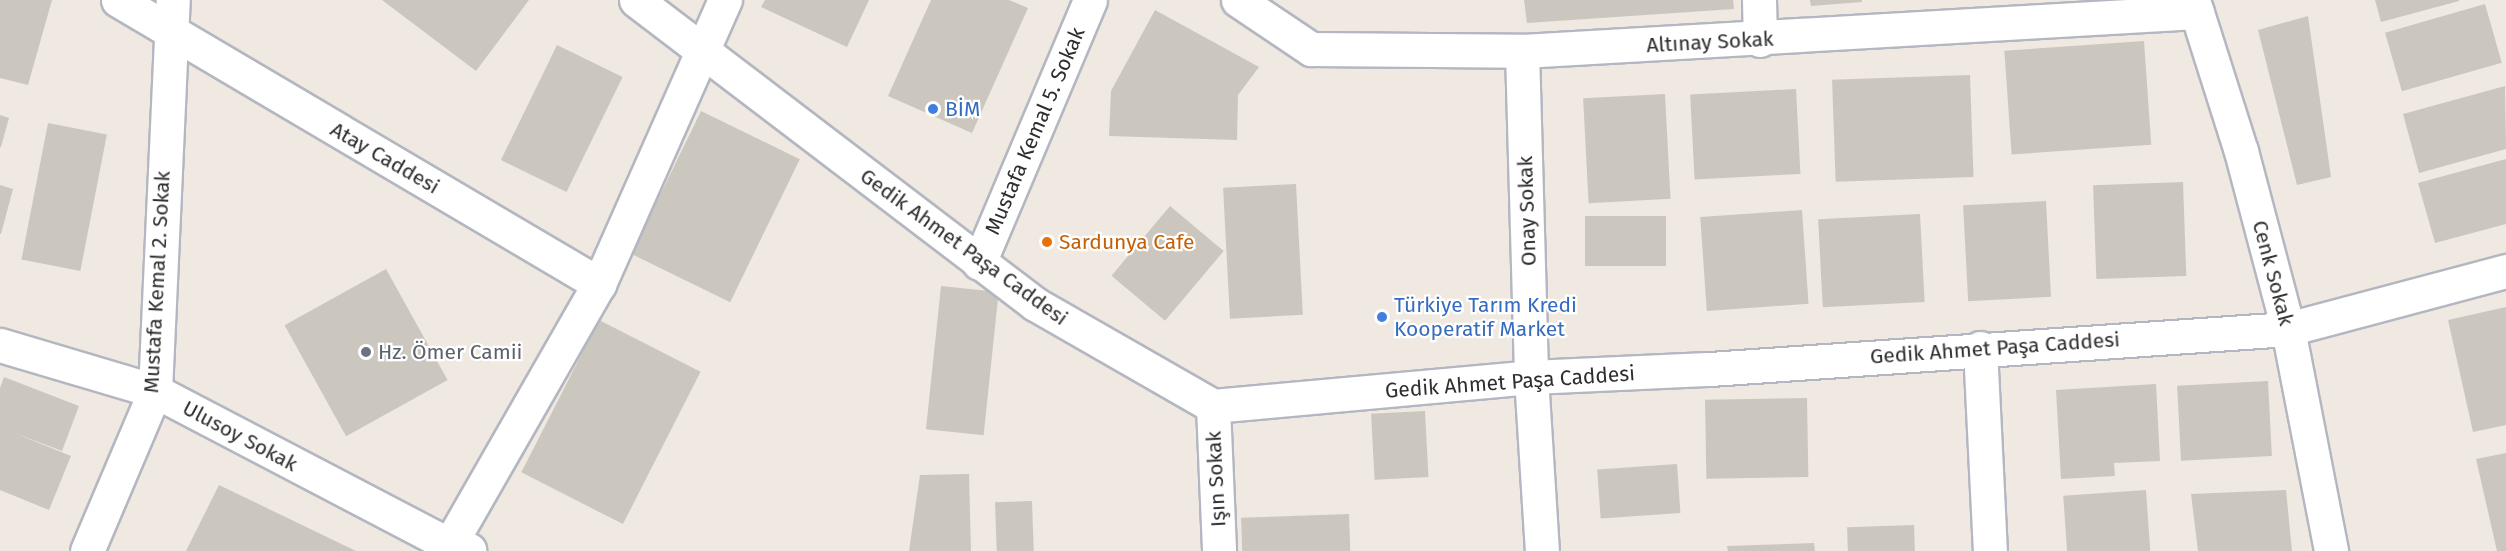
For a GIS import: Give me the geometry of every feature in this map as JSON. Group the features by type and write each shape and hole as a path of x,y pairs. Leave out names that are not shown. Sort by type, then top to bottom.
{"street":[{"name":"Atay Caddesi","path":"118,0 170,33 599,284"},
{"name":"Mustafa Kemal 2. Sokak","path":"87,551 155,391 173,0"},
{"name":"Gedik Ahmet Paşa Caddesi","path":"636,0 702,53 1035,303 1213,406 1531,377 1710,369 1980,348 2288,328 2506,271"},
{"path":"455,549 599,284 725,0"},
{"name":"Mustafa Kemal 5. Sokak","path":"979,263 1090,0"},
{"name":"Altınay Sokak","path":"1238,0 1311,49 1522,51 1760,40 2195,6"},
{"path":"1759,0 1760,40"},
{"name":"Cenk Sokak","path":"2195,6 2241,151 2288,328 2331,551"},
{"name":"Onay Sokak","path":"1522,51 1531,377 1542,551"},
{"name":"Ulusoy Sokak","path":"0,345 155,391 455,549"},
{"path":"1980,348 1990,551"},
{"name":"Işın Sokak","path":"1213,406 1219,551"}],"building":[{"path":"0,0 52,0 28,85 0,78"},
{"path":"382,0 529,0 476,71"},
{"path":"765,0 869,0 847,47 761,7"},
{"path":"931,0 1009,0 1028,8 972,133 888,96"},
{"path":"1524,0 1733,0 1734,9 1527,23"},
{"path":"1810,0 1862,0 1862,2 1811,6"},
{"path":"2375,0 2459,0 2459,1 2381,22"},
{"path":"2485,4 2502,63 2402,91 2385,33"},
{"path":"1155,10 1259,67 1238,95 1237,140 1109,136 1111,91"},
{"path":"2308,16 2331,177 2297,185 2258,30"},
{"path":"2144,41 2151,145 2012,155 2004,51"},
{"path":"557,45 623,77 567,192 501,160"},
{"path":"1970,75 1974,177 1836,182 1832,80"},
{"path":"2505,86 2506,149 2419,173 2403,114"},
{"path":"1796,89 1800,174 1695,179 1690,95"},
{"path":"1665,94 1670,199 1589,203 1583,98"},
{"path":"701,111 800,159 730,302 631,254"},
{"path":"0,115 9,118 1,147 0,147"},
{"path":"48,123 107,134 80,271 21,259"},
{"path":"2506,159 2506,224 2435,243 2418,183"},
{"path":"2183,182 2186,276 2096,279 2093,185"},
{"path":"1296,184 1303,315 1230,319 1223,188"},
{"path":"0,185 13,189 1,234 0,234"},
{"path":"2046,201 2051,297 1968,301 1963,205"},
{"path":"1170,206 1224,251 1165,321 1112,276"},
{"path":"1802,210 1809,304 1707,311 1700,217"},
{"path":"1920,214 1925,302 1823,307 1818,219"},
{"path":"1585,216 1666,216 1666,266 1585,266"},
{"name":"Hz. Ömer Camii","path":"386,269 448,380 346,436 285,325"},
{"path":"941,286 999,292 984,435 926,429"},
{"path":"2506,307 2506,425 2473,432 2448,320"},
{"path":"599,320 701,372 623,524 521,472"},
{"path":"4,377 79,406 62,451 12,432 71,456 49,510 0,490 0,388"},
{"path":"2268,381 2272,456 2181,461 2177,386"},
{"path":"2156,384 2160,461 2114,463 2115,476 2061,479 2056,390"},
{"path":"1807,398 1808,477 1706,479 1705,400"},
{"path":"1425,411 1428,477 1375,480 1371,414"},
{"path":"2506,453 2506,551 2497,551 2476,459"},
{"path":"1677,464 1680,513 1601,518 1597,470"},
{"path":"969,474 971,551 909,551 920,475"},
{"path":"219,485 356,551 186,551"},
{"path":"2146,490 2150,551 2067,551 2063,496"},
{"path":"2286,490 2292,551 2198,551 2191,494"},
{"path":"1032,501 1034,551 997,551 995,502"},
{"path":"1349,514 1350,551 1242,551 1241,518"},
{"path":"1914,525 1915,551 1848,551 1847,527"},
{"path":"1814,543 1815,551 1728,551 1727,546"}],"place":[{"name":"BİM","path":"933,109"},
{"name":"Sardunya Cafe","path":"1047,242"},
{"name":"Türkiye Tarım Kredi Kooperatif Market","path":"1382,317"},
{"name":"Hz. Ömer Camii","path":"366,352"}]}
